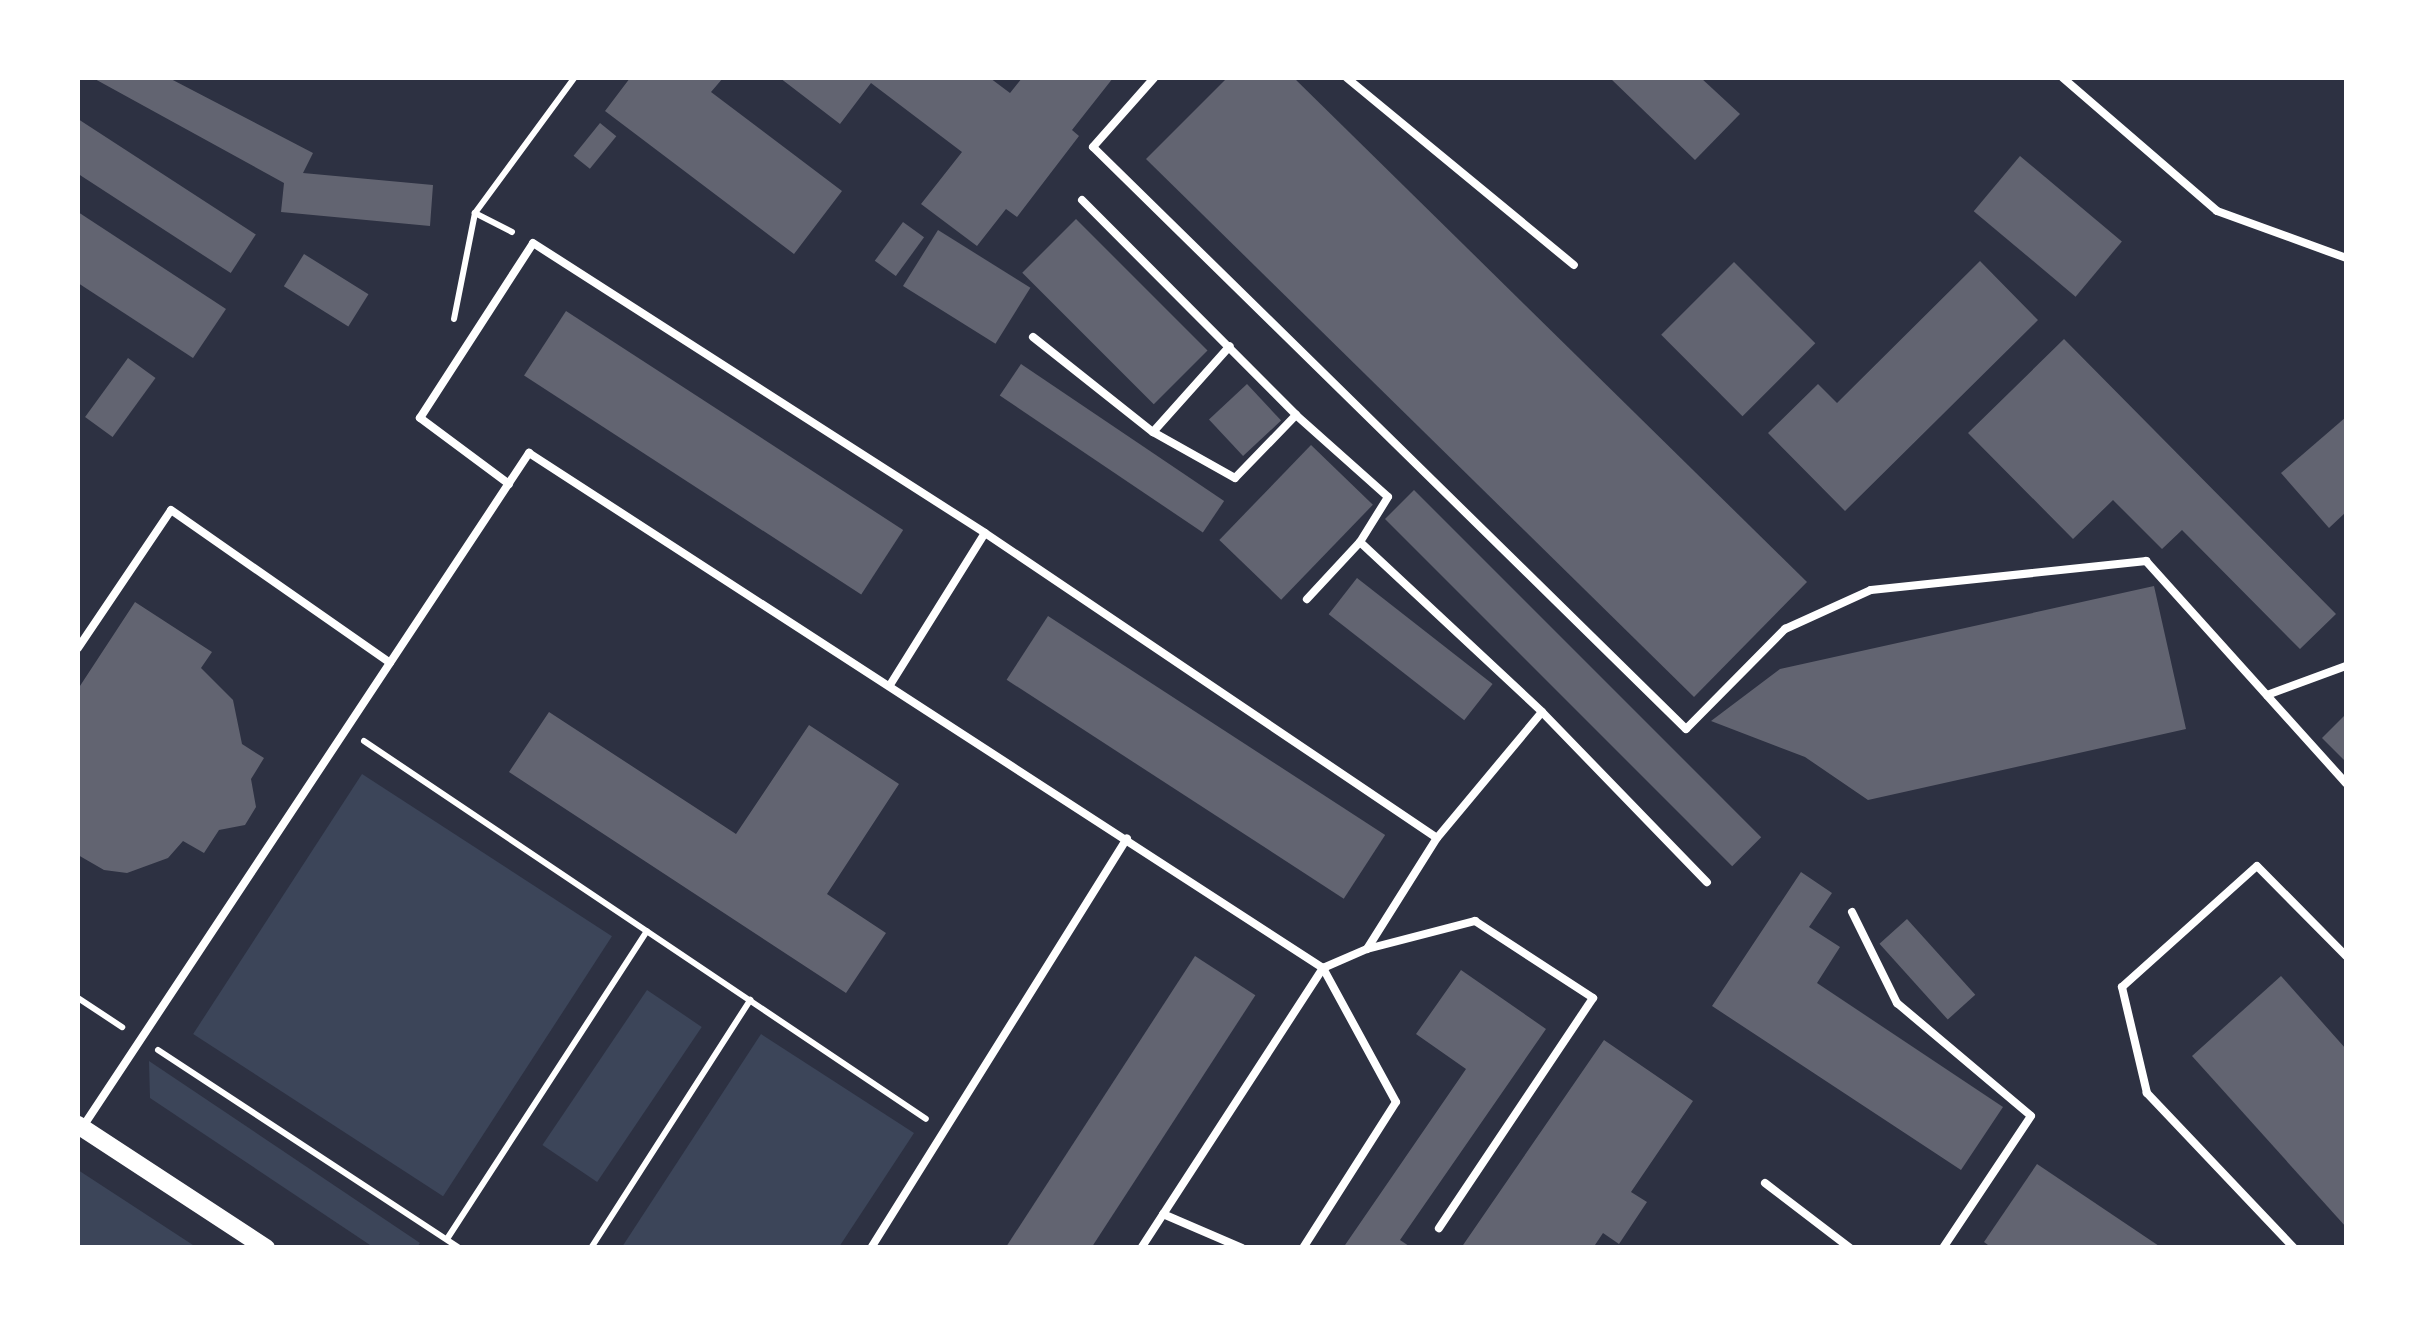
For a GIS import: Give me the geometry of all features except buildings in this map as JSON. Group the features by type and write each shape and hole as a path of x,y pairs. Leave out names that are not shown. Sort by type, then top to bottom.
{"street":[{"path":"80,1127 266,1248"}],"lane":[{"path":"1154,78 1093,147 1686,729 1785,629 1870,590 2146,560 2346,784"},
{"path":"1347,78 1574,265"},
{"path":"2063,78 2218,211 2346,258"},
{"path":"1082,200 1296,415 1388,496 1360,542 1307,599"},
{"path":"508,484 420,418 533,243 985,533 1437,838"},
{"path":"1033,337 1154,432 1235,478 1296,415"},
{"path":"1154,432 1230,346"},
{"path":"80,1127 530,453 1323,968 1396,1102 1303,1248"},
{"path":"78,648 171,510 390,663"},
{"path":"890,685 985,533"},
{"path":"1360,542 1542,712 1706,882"},
{"path":"2267,695 2346,666"},
{"path":"1367,948 1437,838 1542,712"},
{"path":"871,1248 1127,838"},
{"path":"2294,1248 2147,1093 2122,987 2257,866 2346,956"},
{"path":"1852,912 1897,1003 2031,1116 1943,1248"},
{"path":"1141,1248 1323,968 1367,948 1475,920 1592,998 1439,1228"},
{"path":"1765,1183 1850,1248"},
{"path":"1163,1214 1242,1248"}],"path":[{"path":"452,330 475,213 574,78"},
{"path":"475,213 533,243"},
{"path":"346,729 944,1131"},
{"path":"448,1239 647,931"},
{"path":"78,998 460,1248"},
{"path":"592,1248 750,1000"}],"shaded area":[{"path":"362,774 612,936 443,1196 193,1034"},
{"path":"647,990 702,1027 597,1182 542,1145"},
{"path":"761,1034 914,1133 839,1247 622,1247"},
{"path":"149,1061 420,1243 417,1247 373,1247 150,1098"},
{"path":"78,1170 196,1247 78,1247"}]}
